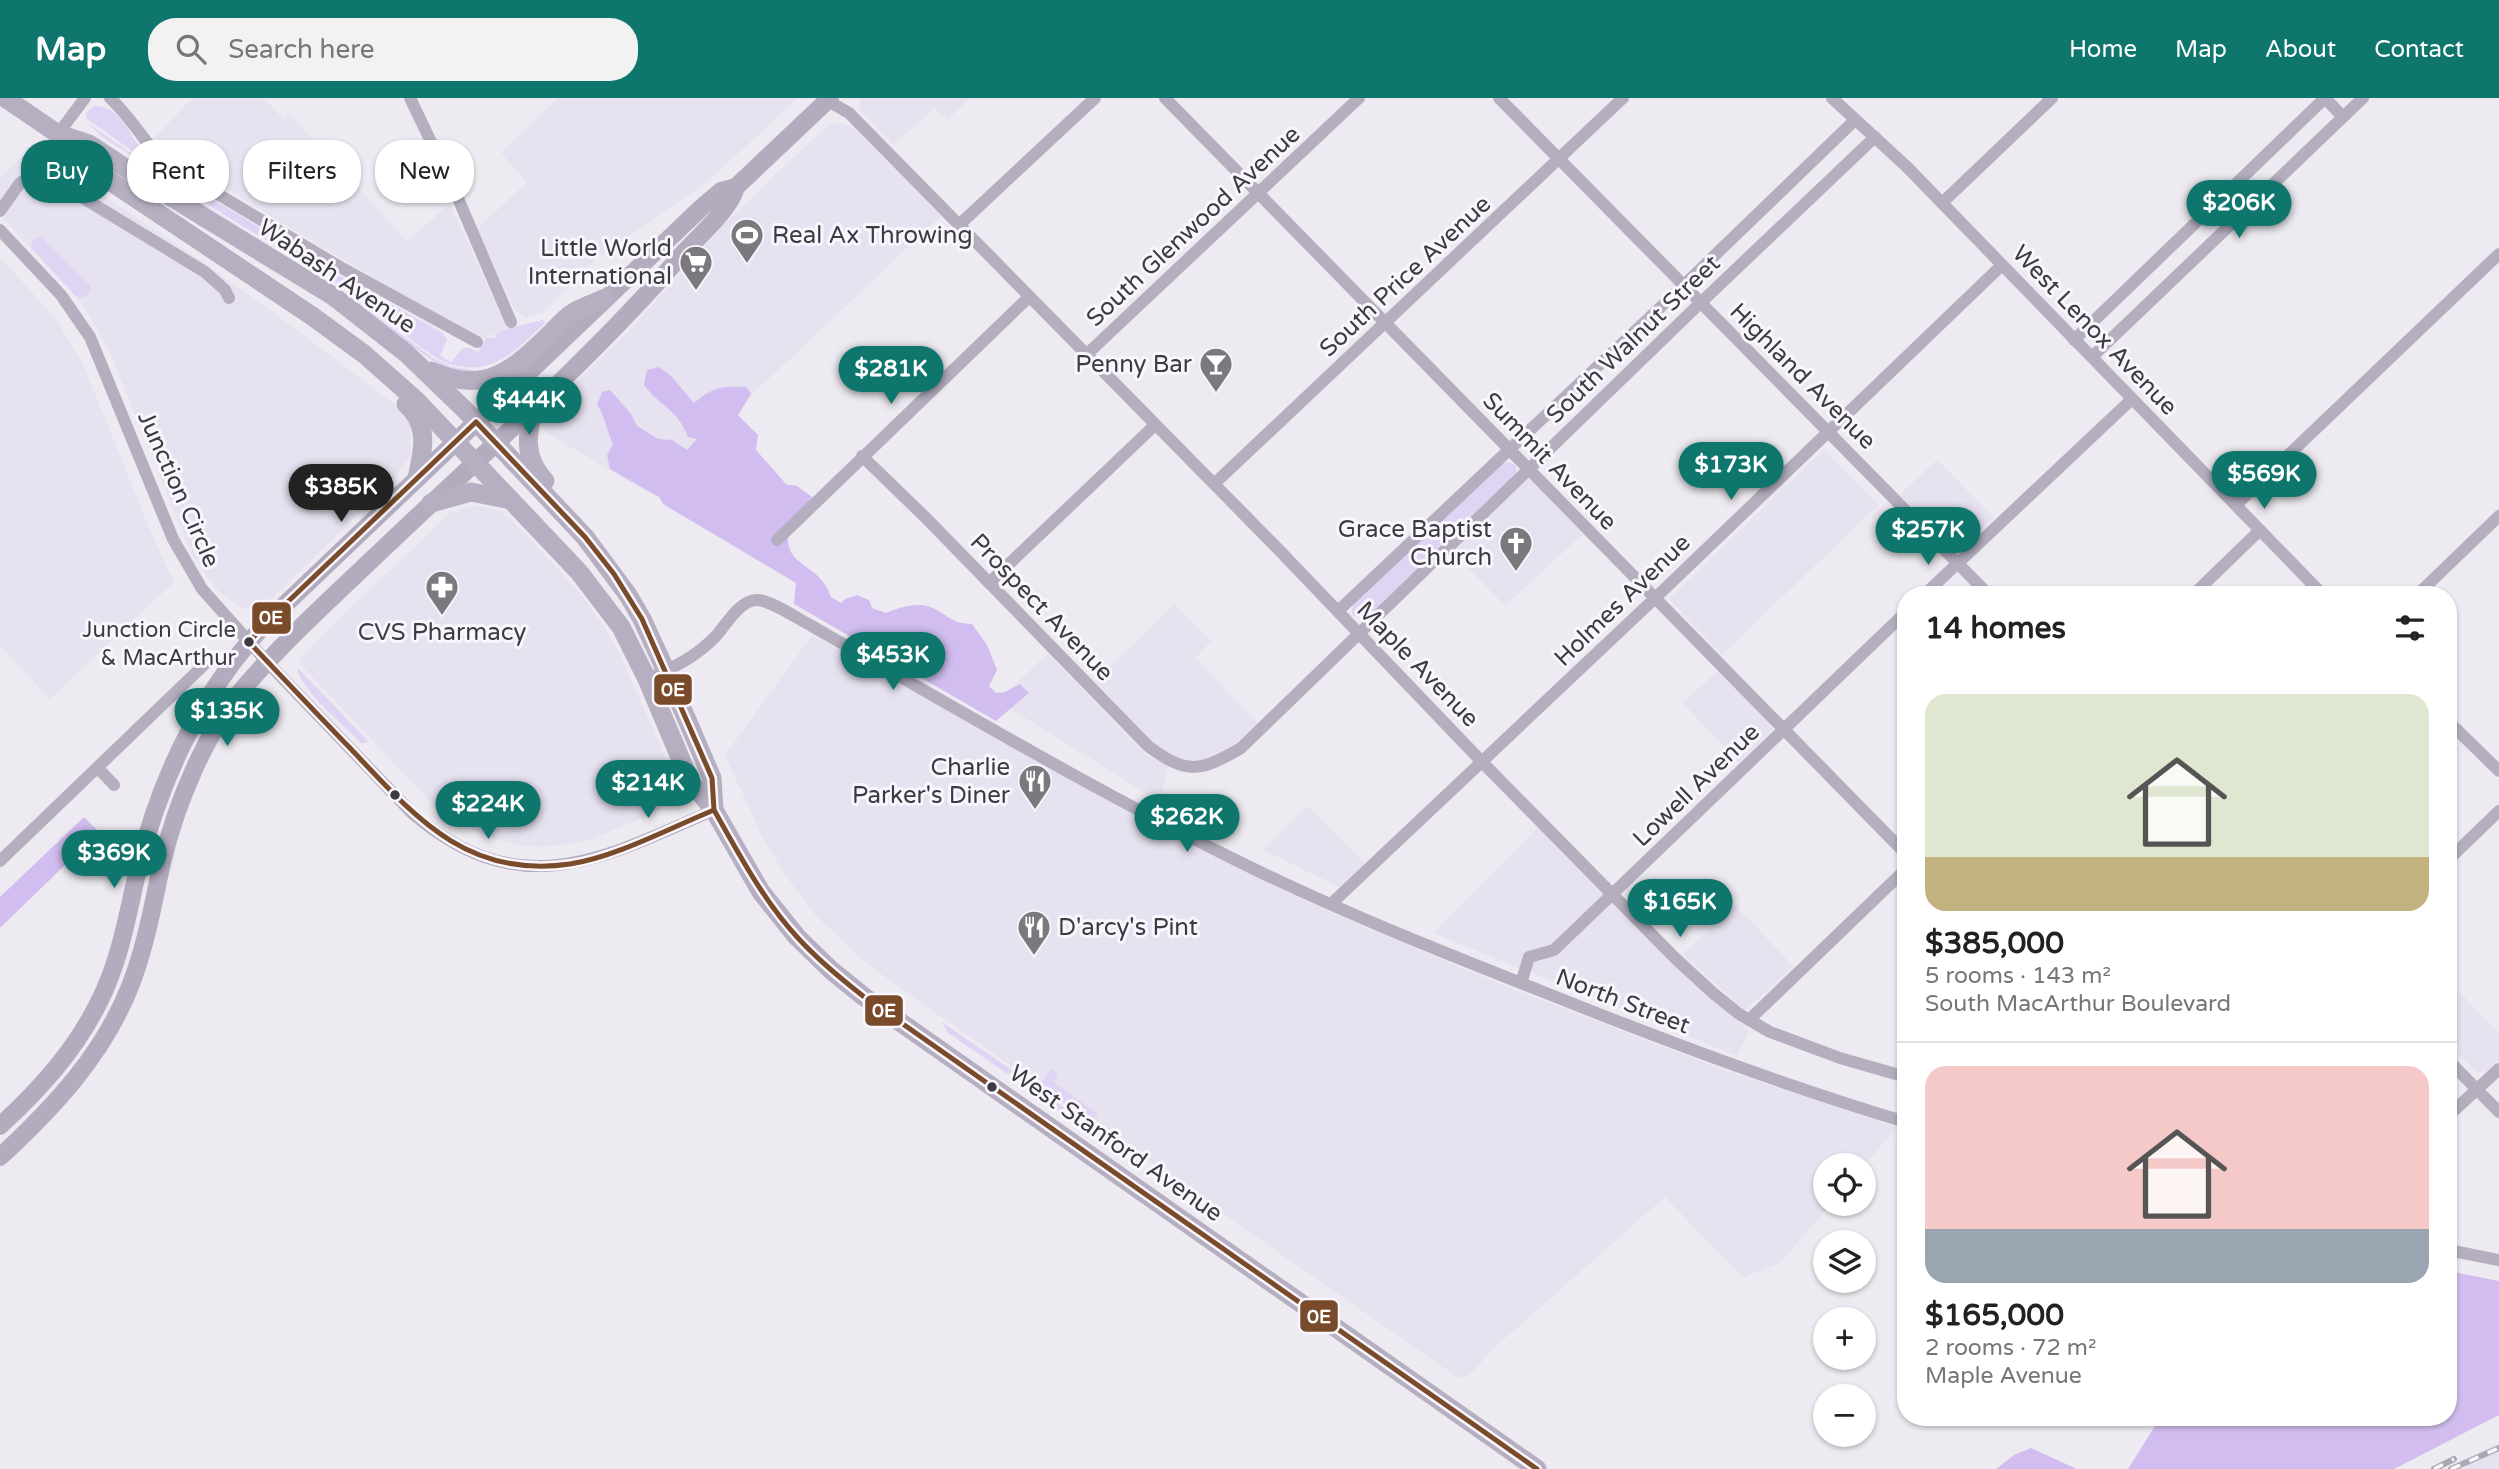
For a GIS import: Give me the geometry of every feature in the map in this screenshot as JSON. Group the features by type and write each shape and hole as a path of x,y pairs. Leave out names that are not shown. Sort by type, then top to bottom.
{"main road":[{"name":"Wabash Avenue","path":"5,98 58,134 83,163 312,316 381,368 475,461"},
{"path":"0,1126 63,1060 100,1002 120,949 139,865 171,768 199,714 249,642 416,478 606,298 720,191 736,187 827,99"},
{"name":"Wabash Avenue","path":"58,134 89,144 332,296 410,356 495,442"},
{"path":"0,1157 52,1107 81,1073 120,1010 143,949 166,849 188,786 220,721 246,685 635,308 700,233 732,202 736,187"},
{"path":"410,356 429,370 458,380 481,381 495,377 522,362 572,314 606,298"},
{"path":"312,316 323,337 374,375 417,415 424,438 416,478"},
{"path":"536,403 527,437 532,463 537,472 581,519 585,537"},
{"name":"West Stanford Avenue","path":"495,442 585,537 628,594 666,671 712,778 713,810"},
{"name":"West Stanford Avenue","path":"475,461 579,572 621,627 647,679 690,781 713,810 761,892 797,937 847,984 1537,1469"},
{"path":"431,503 471,492 512,500"}],"street":[{"path":"58,134 85,98"},
{"path":"110,98 126,113 152,151 164,162 340,267 477,342"},
{"path":"410,98 457,196 511,322"},
{"path":"959,225 1095,98"},
{"name":"Summit Avenue","path":"1165,98 1897,845"},
{"name":"South Glenwood Avenue","path":"1086,355 1359,98"},
{"name":"Highland Avenue","path":"1499,98 1980,586"},
{"name":"South Price Avenue","path":"1214,484 1623,98"},
{"name":"West Lenox Avenue","path":"1832,98 1946,199 2002,265 2314,586"},
{"path":"1946,199 2052,98"},
{"path":"2074,340 2325,98 2343,117"},
{"path":"2092,357 2363,98"},
{"name":"Maple Avenue","path":"827,99 849,113 1338,611 1482,762 1713,993 1770,1032 1829,1054 1897,1074"},
{"name":"South Walnut Street","path":"1338,611 1855,120"},
{"name":"South Walnut Street","path":"1203,766 1223,759 1241,748 1875,137"},
{"path":"0,211 20,183 29,177 47,176 205,272 225,290 229,298"},
{"name":"Junction Circle","path":"0,230 61,295 90,337 173,538 186,566 209,598 413,814 436,833 465,850 491,860 524,867 545,867 595,859 713,810"},
{"path":"2236,505 2499,254"},
{"name":"Holmes Avenue","path":"1331,904 2002,265"},
{"path":"777,540 1029,297"},
{"path":"1933,586 2132,399"},
{"path":"989,583 1156,425"},
{"name":"Prospect Avenue","path":"862,456 1148,746 1179,766 1203,766"},
{"path":"2426,586 2499,516"},
{"path":"2202,586 2260,530"},
{"name":"North Street","path":"647,679 683,663 698,652 747,603 756,600 765,602 1101,790 1225,855 1331,904 1709,1057 1897,1119"},
{"name":"Lowell Avenue","path":"1521,983 1529,957 1554,950 1897,621"},
{"path":"0,861 208,661"},
{"path":"2457,730 2499,771"},
{"path":"98,768 114,785"},
{"path":"2457,851 2499,811"},
{"path":"1749,1020 1897,878"},
{"path":"2457,1069 2499,1112"},
{"path":"2457,1108 2499,1069"},
{"path":"2457,1252 2499,1260"}],"shaded area":[{"path":"193,98 264,98 283,119 290,114 314,140 243,140 243,199 229,191 229,140 158,140 155,137"},
{"path":"558,98 798,98 707,182 596,259 544,312 525,318 514,309 477,229 527,182 501,153"},
{"path":"860,98 970,98 947,120 935,108 893,145 859,109"},
{"path":"94,106 110,110 126,126 135,140 127,140 127,148 86,118 86,113"},
{"path":"88,123 112,140 101,136"},
{"path":"840,123 853,127 941,216 648,493 542,430 544,420 565,392 630,330 722,226 828,125"},
{"path":"113,141 127,151 113,144"},
{"path":"21,158 21,203 113,202 278,316 401,409 410,425 411,455 392,482 269,601 253,610 240,607 216,589 191,553 109,351 78,299 0,215 0,178"},
{"path":"361,191 407,241 450,204 507,328 483,339 377,280 249,203 361,203"},
{"path":"199,203 353,299 433,358 452,367 473,370 473,373 444,367 430,359"},
{"path":"206,203 219,203 344,278 443,333 447,340 440,356 451,362 463,348 478,352 486,338 495,338 496,334 509,328 543,320 545,323 517,349 496,362 484,366 458,366 425,350 343,287"},
{"path":"40,236 90,285 90,292 83,298 76,296 31,248 32,241"},
{"path":"0,258 53,315 83,364 152,535 174,582 50,699 0,646"},
{"path":"659,367 671,376 694,403 718,389 746,387 751,394 738,415 758,435 756,450 786,484 797,486 812,497 788,526 790,550 798,561 822,580 831,597 841,603 857,595 869,600 872,608 886,613 908,606 925,606 958,622 972,624 987,645 997,670 989,686 996,693 1005,692 1020,684 1029,693 996,721 794,604 796,583 663,504 659,497 610,469 607,455 613,444 597,405 602,392 610,390 631,414 637,426 658,439 672,440 687,450 697,439 688,437 673,413 644,385 647,370"},
{"path":"1824,449 1878,505 1722,655 1669,599"},
{"path":"1937,460 1994,518 1958,550 1900,495"},
{"path":"1510,462 1516,466 1516,474 1371,615 1355,617 1352,614 1353,604 1503,463"},
{"path":"1528,477 1583,534 1505,606 1452,551"},
{"path":"474,505 499,510 521,529 580,593 604,626 620,654 679,789 673,805 592,839 574,843 542,847 523,846 487,837 446,815 427,798 300,664 300,659 342,616 450,513"},
{"path":"1175,604 1211,641 1195,658 1258,723 1237,742 1212,757 1191,762 1169,755 1151,741 1095,681"},
{"path":"812,635 1165,833 1332,913 1510,988 1730,1072 1897,1127 1875,1153 1813,1153 1813,1216 1821,1216 1781,1262 1743,1278 1665,1197 1493,1349 1472,1373 1463,1378 1457,1377 864,961 816,916 786,876 762,837 725,755"},
{"path":"1048,653 1145,754 1168,766 1160,802 998,701"},
{"path":"297,667 368,741 366,743 361,743 314,696"},
{"path":"1719,670 1770,724 1772,730 1739,763 1683,703"},
{"path":"1307,806 1366,865 1342,888 1263,850"},
{"path":"84,817 99,832 0,928 0,897"},
{"path":"1539,826 1695,986 1749,1031 1737,1056 1433,933"},
{"path":"1735,905 1793,966 1745,1011 1683,954"},
{"path":"2457,989 2499,1033 2499,1061 2489,1071 2476,1072 2457,1053"},
{"path":"942,1022 1018,1075 1006,1073 947,1032"},
{"path":"1051,1069 1058,1074 1053,1082 1098,1114 1092,1123 1039,1086"},
{"path":"1039,1090 1094,1128 1086,1130 1044,1100"},
{"path":"2457,1273 2499,1281 2499,1415 2394,1469 2128,1469 2155,1426 2457,1426"},
{"path":"2499,1443 2499,1469 2468,1469 2463,1460"},
{"path":"2031,1448 2077,1469 1996,1469 2014,1455"}],"railway":[{"path":"2451,1469 2499,1448"},
{"path":"2434,1469 2454,1459"}],"transit line":[{"name":"0E","path":"476,422 585,537 614,574 642,619 712,778 714,810 624,849 570,864 534,866 501,862 472,852 446,838 398,798 249,642 476,422"},
{"name":"0E","path":"714,810 752,876 785,923 813,953 854,989 1537,1469"}],"place":[{"name":"Real Ax Throwing","path":"747,265"},
{"name":"Little World International","path":"696,292"},
{"name":"Penny Bar","path":"1216,394"},
{"name":"Grace Baptist Church","path":"1516,573"},
{"name":"CVS Pharmacy","path":"442,617"},
{"name":"Junction Circle & MacArthur","path":"249,642"},
{"name":"Charlie Parker's Diner","path":"1035,811"},
{"name":"D'arcy's Pint","path":"1034,957"}]}
